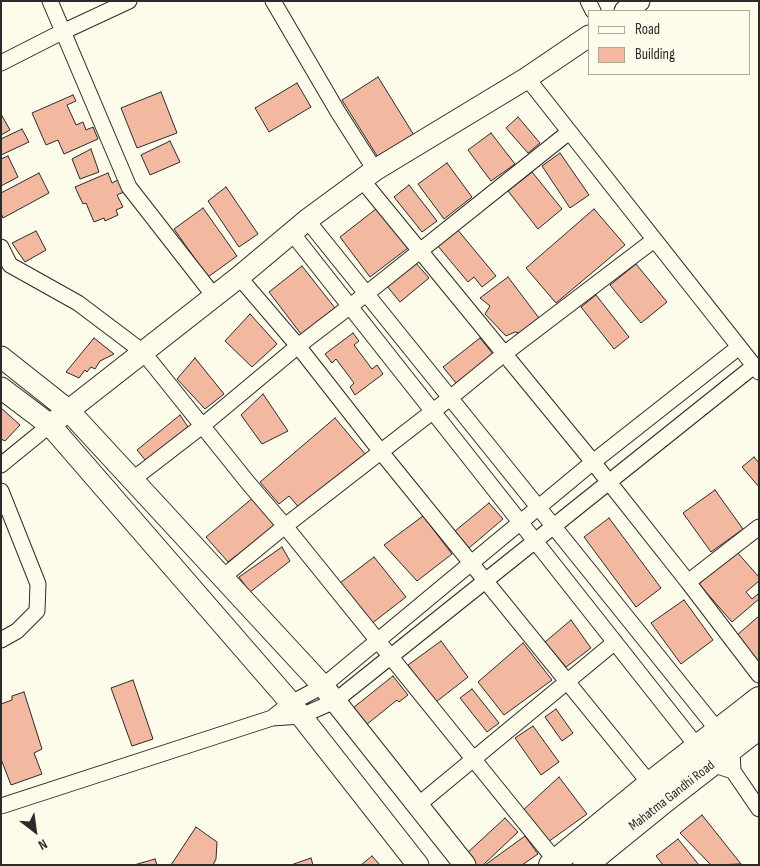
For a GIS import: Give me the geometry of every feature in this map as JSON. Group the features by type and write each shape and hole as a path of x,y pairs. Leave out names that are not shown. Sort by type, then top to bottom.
{"main road":[{"path":"626,10 639,1"},
{"path":"50,425 239,277 299,226 369,175 527,78 588,37"},
{"path":"1,357 68,410 329,694 465,865"},
{"path":"1,388 50,425 296,709 418,865"},
{"path":"719,752 759,699"},
{"name":"Mahatma Gandhi Road","path":"586,865 657,792 759,727"},
{"path":"556,863 657,792"}],"street":[{"path":"50,1 129,187 214,296"},
{"path":"1,63 129,1"},
{"path":"273,1 338,112 369,175 421,251 609,482 759,675"},
{"path":"1,806 272,718 329,694 391,656 609,482 756,369 527,78"},
{"path":"132,480 569,132"},
{"path":"299,226 366,294 554,526 759,809"},
{"path":"299,226 350,307 615,642 719,752"},
{"path":"223,578 285,526 504,354 654,240"},
{"path":"1,247 6,267 78,303 143,352 391,656 556,863"},
{"path":"239,277 298,346 381,452 657,792"},
{"path":"329,694 378,641 593,462 740,347"},
{"path":"1,465 50,425"},
{"path":"1,491 38,584 37,611 17,631 1,640"},
{"path":"688,582 759,527"},
{"path":"418,804 615,642"}],"building":[{"path":"378,77 417,140 381,162 342,100"},
{"path":"297,83 311,107 269,132 255,108"},
{"path":"161,92 177,133 137,148 121,108"},
{"path":"73,95 76,101 67,105 76,125 83,122 86,130 93,127 98,139 64,154 58,140 46,145 32,113"},
{"path":"1,114 10,130 1,135"},
{"path":"518,117 540,143 528,153 506,128"},
{"path":"22,129 29,142 1,155 1,139"},
{"path":"491,133 515,164 491,181 468,150"},
{"path":"170,141 180,162 150,175 141,155"},
{"path":"91,149 99,172 80,179 72,159"},
{"path":"560,153 589,195 570,208 542,166"},
{"path":"8,156 18,177 1,186 1,159"},
{"path":"447,163 472,197 444,219 418,184"},
{"path":"532,172 562,209 538,229 508,191"},
{"path":"39,173 49,193 3,218 1,213 1,193"},
{"path":"108,173 112,183 118,180 124,192 117,195 123,207 116,210 118,215 105,221 104,218 94,222 86,203 83,204 75,187"},
{"path":"409,185 437,221 422,232 394,197"},
{"path":"226,187 258,234 239,247 208,201"},
{"path":"203,208 237,256 208,277 174,229"},
{"path":"376,209 408,248 370,277 340,237"},
{"path":"594,209 625,245 556,303 526,268"},
{"path":"457,229 496,276 482,287 474,277 468,282 437,245"},
{"path":"36,231 46,250 25,262 12,243"},
{"path":"415,262 429,278 400,302 386,285"},
{"path":"636,264 667,302 641,323 610,285"},
{"path":"302,266 335,308 301,334 269,292"},
{"path":"508,277 539,318 519,333 515,332 506,336 485,314 490,306 480,298"},
{"path":"596,295 629,337 614,349 581,307"},
{"path":"250,314 277,344 252,367 225,341"},
{"path":"353,333 359,341 354,345 372,369 377,365 383,374 355,395 350,387 354,383 336,359 332,363 325,354"},
{"path":"94,338 114,354 100,361 95,369 91,367 87,372 85,370 79,378 66,372"},
{"path":"480,338 493,354 456,383 443,367"},
{"path":"195,358 224,394 205,409 177,379"},
{"path":"263,394 288,431 262,444 241,415"},
{"path":"1,408 20,425 5,441 1,439"},
{"path":"180,415 188,427 146,461 137,450"},
{"path":"335,418 366,455 301,510 289,496 279,504 260,482"},
{"path":"754,457 759,463 759,487 742,467"},
{"path":"715,490 743,529 711,552 683,513"},
{"path":"254,497 276,525 228,562 206,537"},
{"path":"489,503 503,519 469,548 455,531"},
{"path":"423,516 452,554 417,581 384,545"},
{"path":"609,518 661,588 636,607 584,537"},
{"path":"282,547 290,561 250,592 239,577"},
{"path":"736,551 759,577 759,581 746,592 752,599 758,594 759,599 732,622 699,584"},
{"path":"374,557 406,597 371,624 340,583"},
{"path":"684,600 713,640 681,664 651,623"},
{"path":"759,616 759,666 736,636"},
{"path":"571,620 591,648 566,667 545,642"},
{"path":"441,641 468,677 436,702 408,665"},
{"path":"523,643 552,680 504,715 478,682"},
{"path":"393,676 408,695 399,702 397,700 366,725 353,708"},
{"path":"133,680 153,739 132,746 111,688"},
{"path":"472,689 499,723 487,732 460,698"},
{"path":"24,692 42,749 34,753 42,774 11,785 1,759 1,704 12,700 12,696"},
{"path":"556,709 573,733 562,741 545,717"},
{"path":"533,726 559,762 541,775 515,738"},
{"path":"559,777 587,814 548,842 521,812"},
{"path":"702,815 741,864 711,865 680,833"},
{"path":"505,818 518,832 483,865 476,865 466,854"},
{"path":"196,827 217,842 216,859 213,865 171,865"},
{"path":"525,836 538,854 522,865 485,865"},
{"path":"678,839 699,865 663,865 656,856"},
{"path":"372,856 380,865 361,865"},
{"path":"311,858 313,865 291,865"},
{"path":"155,859 157,865 134,865"}]}
